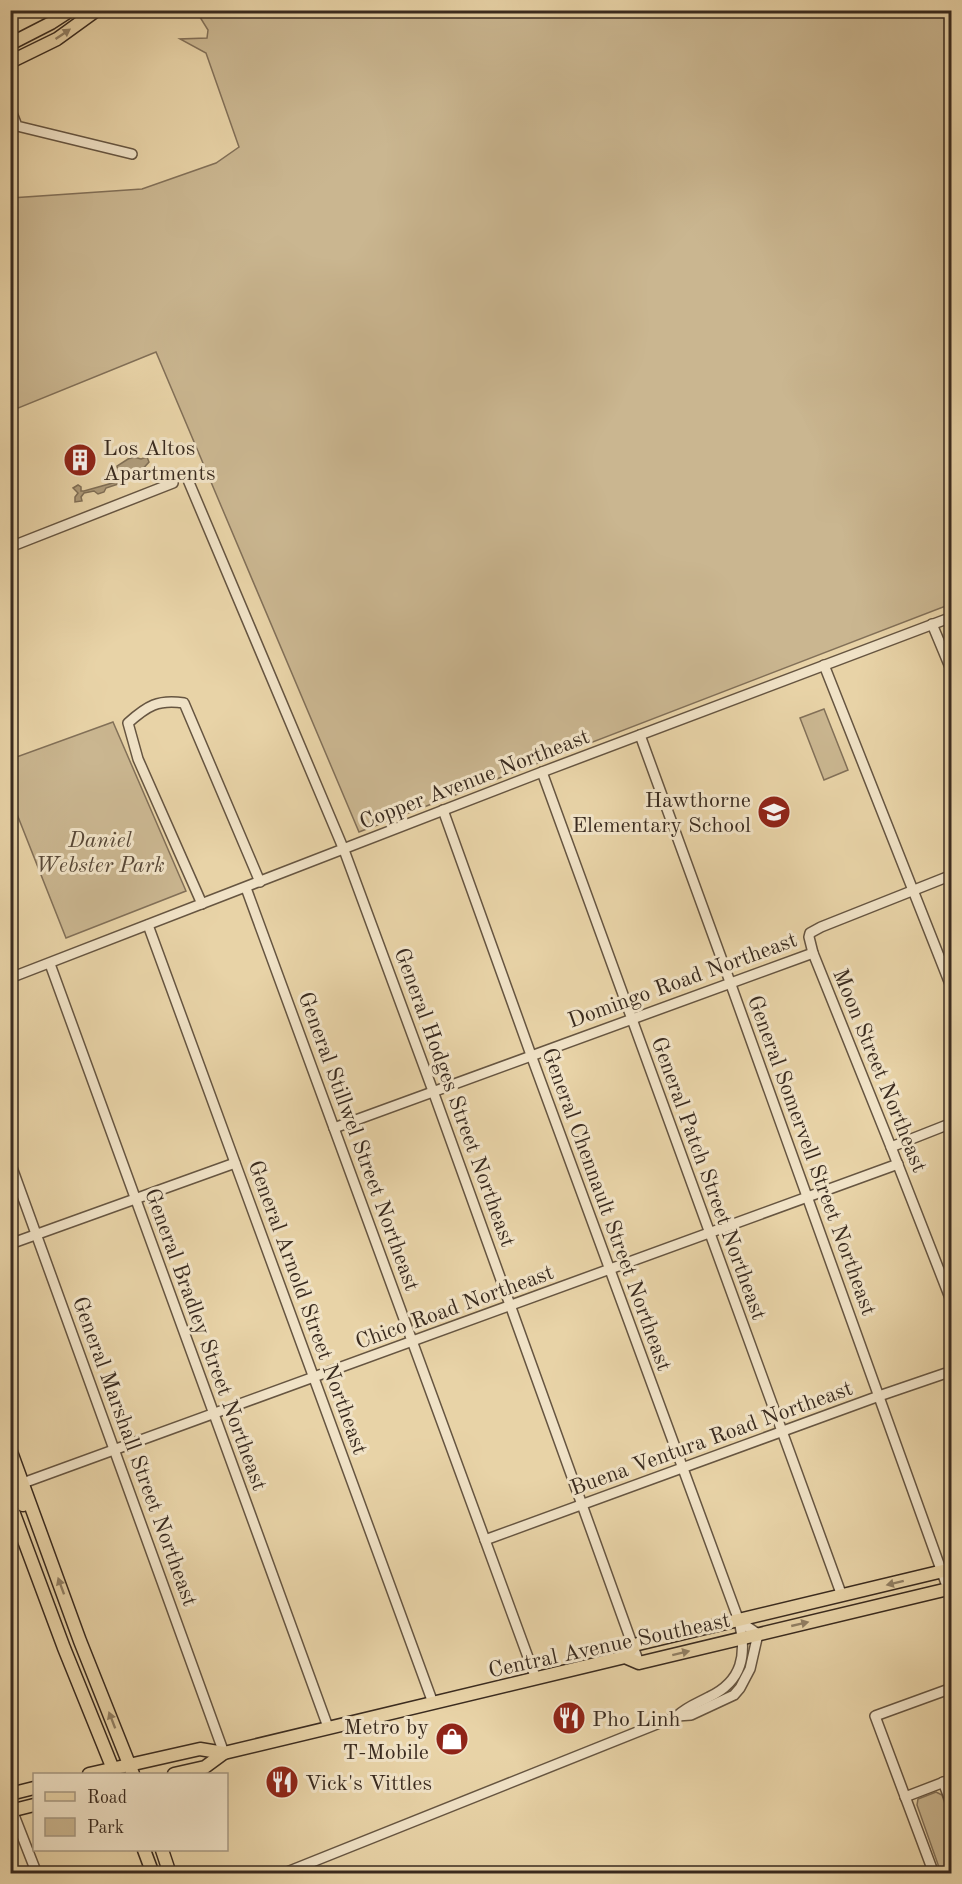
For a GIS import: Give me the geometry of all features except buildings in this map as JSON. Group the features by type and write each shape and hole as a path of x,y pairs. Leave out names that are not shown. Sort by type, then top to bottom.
{"main road":[{"path":"10,44 71,10"},
{"path":"10,62 57,39 97,10"},
{"path":"10,1449 80,1641 131,1770"},
{"path":"10,1478 17,1484 23,1483"},
{"path":"10,1490 16,1491 19,1496 39,1546 50,1555"},
{"path":"10,1503 64,1648 114,1772 131,1770 200,1749 224,1753"},
{"path":"625,1657 634,1645 947,1572"},
{"name":"Central Avenue Southeast","path":"179,1773 206,1767 224,1753 328,1727 625,1657 639,1663 950,1587"},
{"path":"10,1794 33,1788"},
{"path":"12,1809 33,1806"},
{"path":"144,1851 153,1874"},
{"path":"162,1851 171,1874"}],"street":[{"path":"10,108 17,126 132,154"},
{"name":"General Hodges Street Northeast","path":"188,480 344,850 639,1663"},
{"path":"10,547 173,483"},
{"name":"Copper Avenue Northeast","path":"10,978 951,616"},
{"path":"932,624 951,672"},
{"path":"824,664 951,989"},
{"path":"202,904 138,759 128,723 146,708 167,700 184,703 260,882"},
{"name":"General Somervell Street Northeast","path":"640,735 879,1396 947,1572 950,1587"},
{"name":"General Patch Street Northeast","path":"542,772 842,1596"},
{"name":"General Chennault Street Northeast","path":"443,810 743,1637"},
{"name":"Domingo Road Northeast","path":"334,1128 813,953 809,937 810,933 816,929 951,875"},
{"name":"General Stillwel Street Northeast","path":"246,888 536,1679"},
{"name":"General Arnold Street Northeast","path":"148,926 433,1703"},
{"name":"Moon Street Northeast","path":"813,953 951,1303"},
{"name":"General Bradley Street Northeast","path":"50,964 328,1727"},
{"path":"891,1147 951,1123"},
{"name":"General Marshall Street Northeast","path":"10,1162 224,1753"},
{"path":"10,1244 235,1163"},
{"name":"Chico Road Northeast","path":"23,1483 898,1164"},
{"name":"Buena Ventura Road Northeast","path":"484,1540 951,1371"},
{"path":"282,1874 677,1716 691,1715 734,1695 750,1670 758,1634 739,1621"},
{"path":"677,1716 689,1705 721,1691 731,1680 739,1669 744,1652 743,1637"},
{"path":"934,1874 875,1716 951,1688"},
{"path":"905,1797 947,1781 951,1805"},
{"path":"12,1809 37,1874"}],"green space":[{"path":"209,11 951,11 951,604 359,832 156,352 11,411 11,198 142,189 216,163 239,147 206,53 180,39 207,38 208,30 198,14"},
{"path":"824,709 848,770 824,780 800,718"},
{"name":"Daniel Webster Park","path":"113,722 186,891 66,938 11,799 11,759"},
{"path":"936,1792 942,1795 951,1821 951,1873 941,1873 917,1805 918,1799"}],"shaded area":[{"path":"134,457 141,459 147,457 149,462 140,472 106,488 104,492 84,493 81,497 82,501 75,502 78,493 73,488 78,485 81,491 84,491 116,482 126,474 118,471 117,466"}],"place":[{"name":"Los Altos Apartments","path":"80,460"},
{"name":"Hawthorne Elementary School","path":"774,812"},
{"name":"Pho Linh","path":"569,1718"},
{"name":"Metro by T-Mobile","path":"452,1739"},
{"name":"Vick's Vittles","path":"282,1782"}]}
